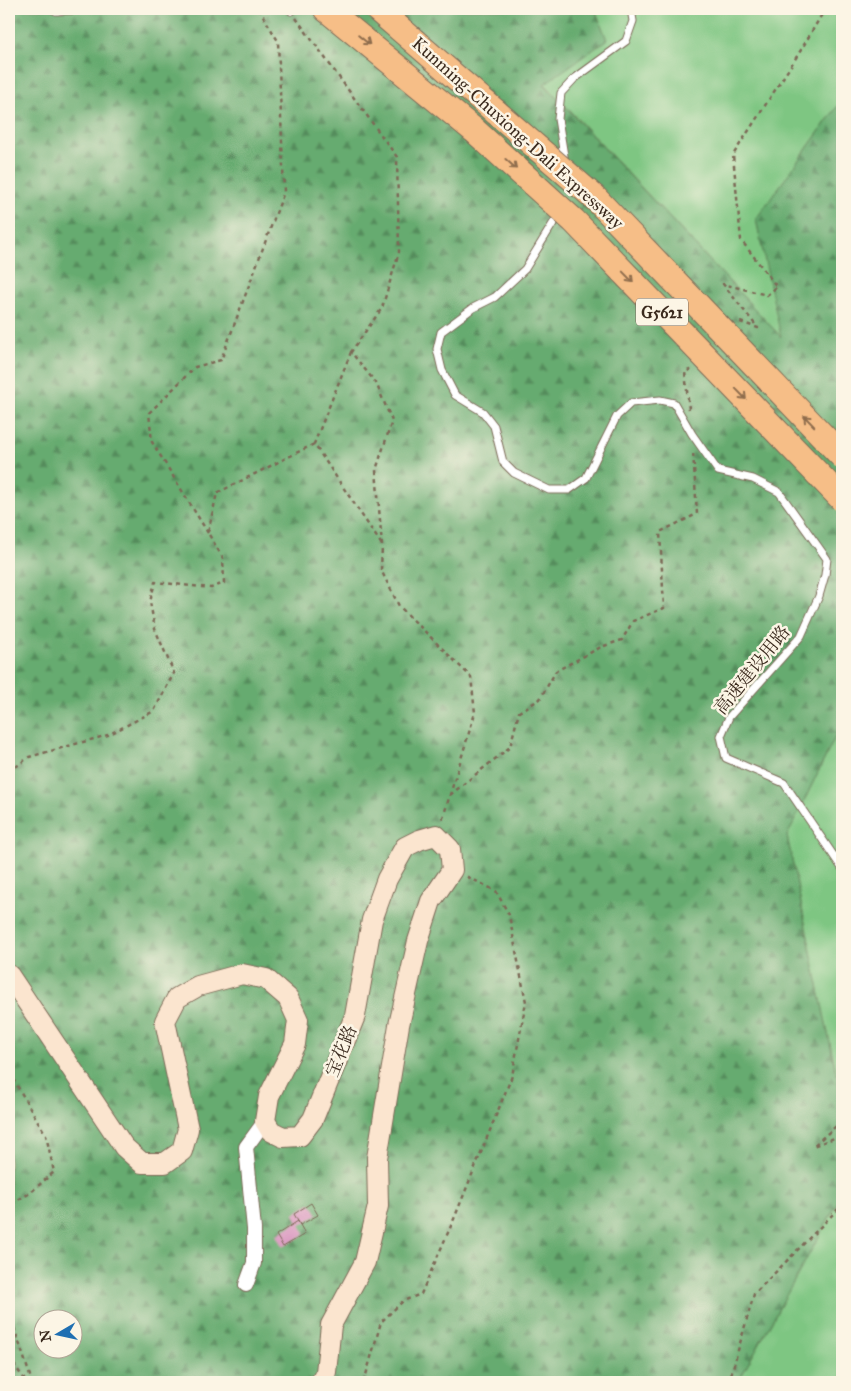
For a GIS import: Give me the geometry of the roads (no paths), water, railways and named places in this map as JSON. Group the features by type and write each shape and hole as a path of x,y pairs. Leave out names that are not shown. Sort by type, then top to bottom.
{"highway":[{"name":"Kunming-Chuxiong-Dali Expressway","path":"326,9 475,131 574,221 842,499"},
{"name":"Kunming-Chuxiong-Dali Expressway","path":"377,9 596,198 842,456"}],"main road":[{"name":"宝花路","path":"265,1121 271,1131 283,1137 300,1136 312,1119 355,1016 372,920 387,879 405,847 436,835 450,849 452,870 431,902 418,941 399,1025 377,1158 378,1206 365,1262 331,1325 326,1372 321,1382"},
{"path":"9,975 124,1147 142,1162 165,1163 182,1151 188,1129 165,1021 177,998 198,986 242,974 266,979 288,998 298,1020 296,1044 269,1096 265,1121"}],"street":[{"path":"246,1285 254,1263 254,1229 246,1146 265,1121"}],"lane":[{"path":"52,9 56,11 86,9"},
{"path":"565,183 567,174 558,119 561,93 574,78 626,41 634,21 631,9"},
{"name":"高速建设用路","path":"561,200 557,217 525,269 495,297 473,308 441,332 437,349 442,370 455,395 483,412 494,426 503,462 514,473 549,490 569,490 586,478 617,416 632,403 660,400 674,403 718,472 753,479 779,492 827,559 825,575 819,596 801,636 729,717 721,736 726,758 784,783 842,868"}]}
